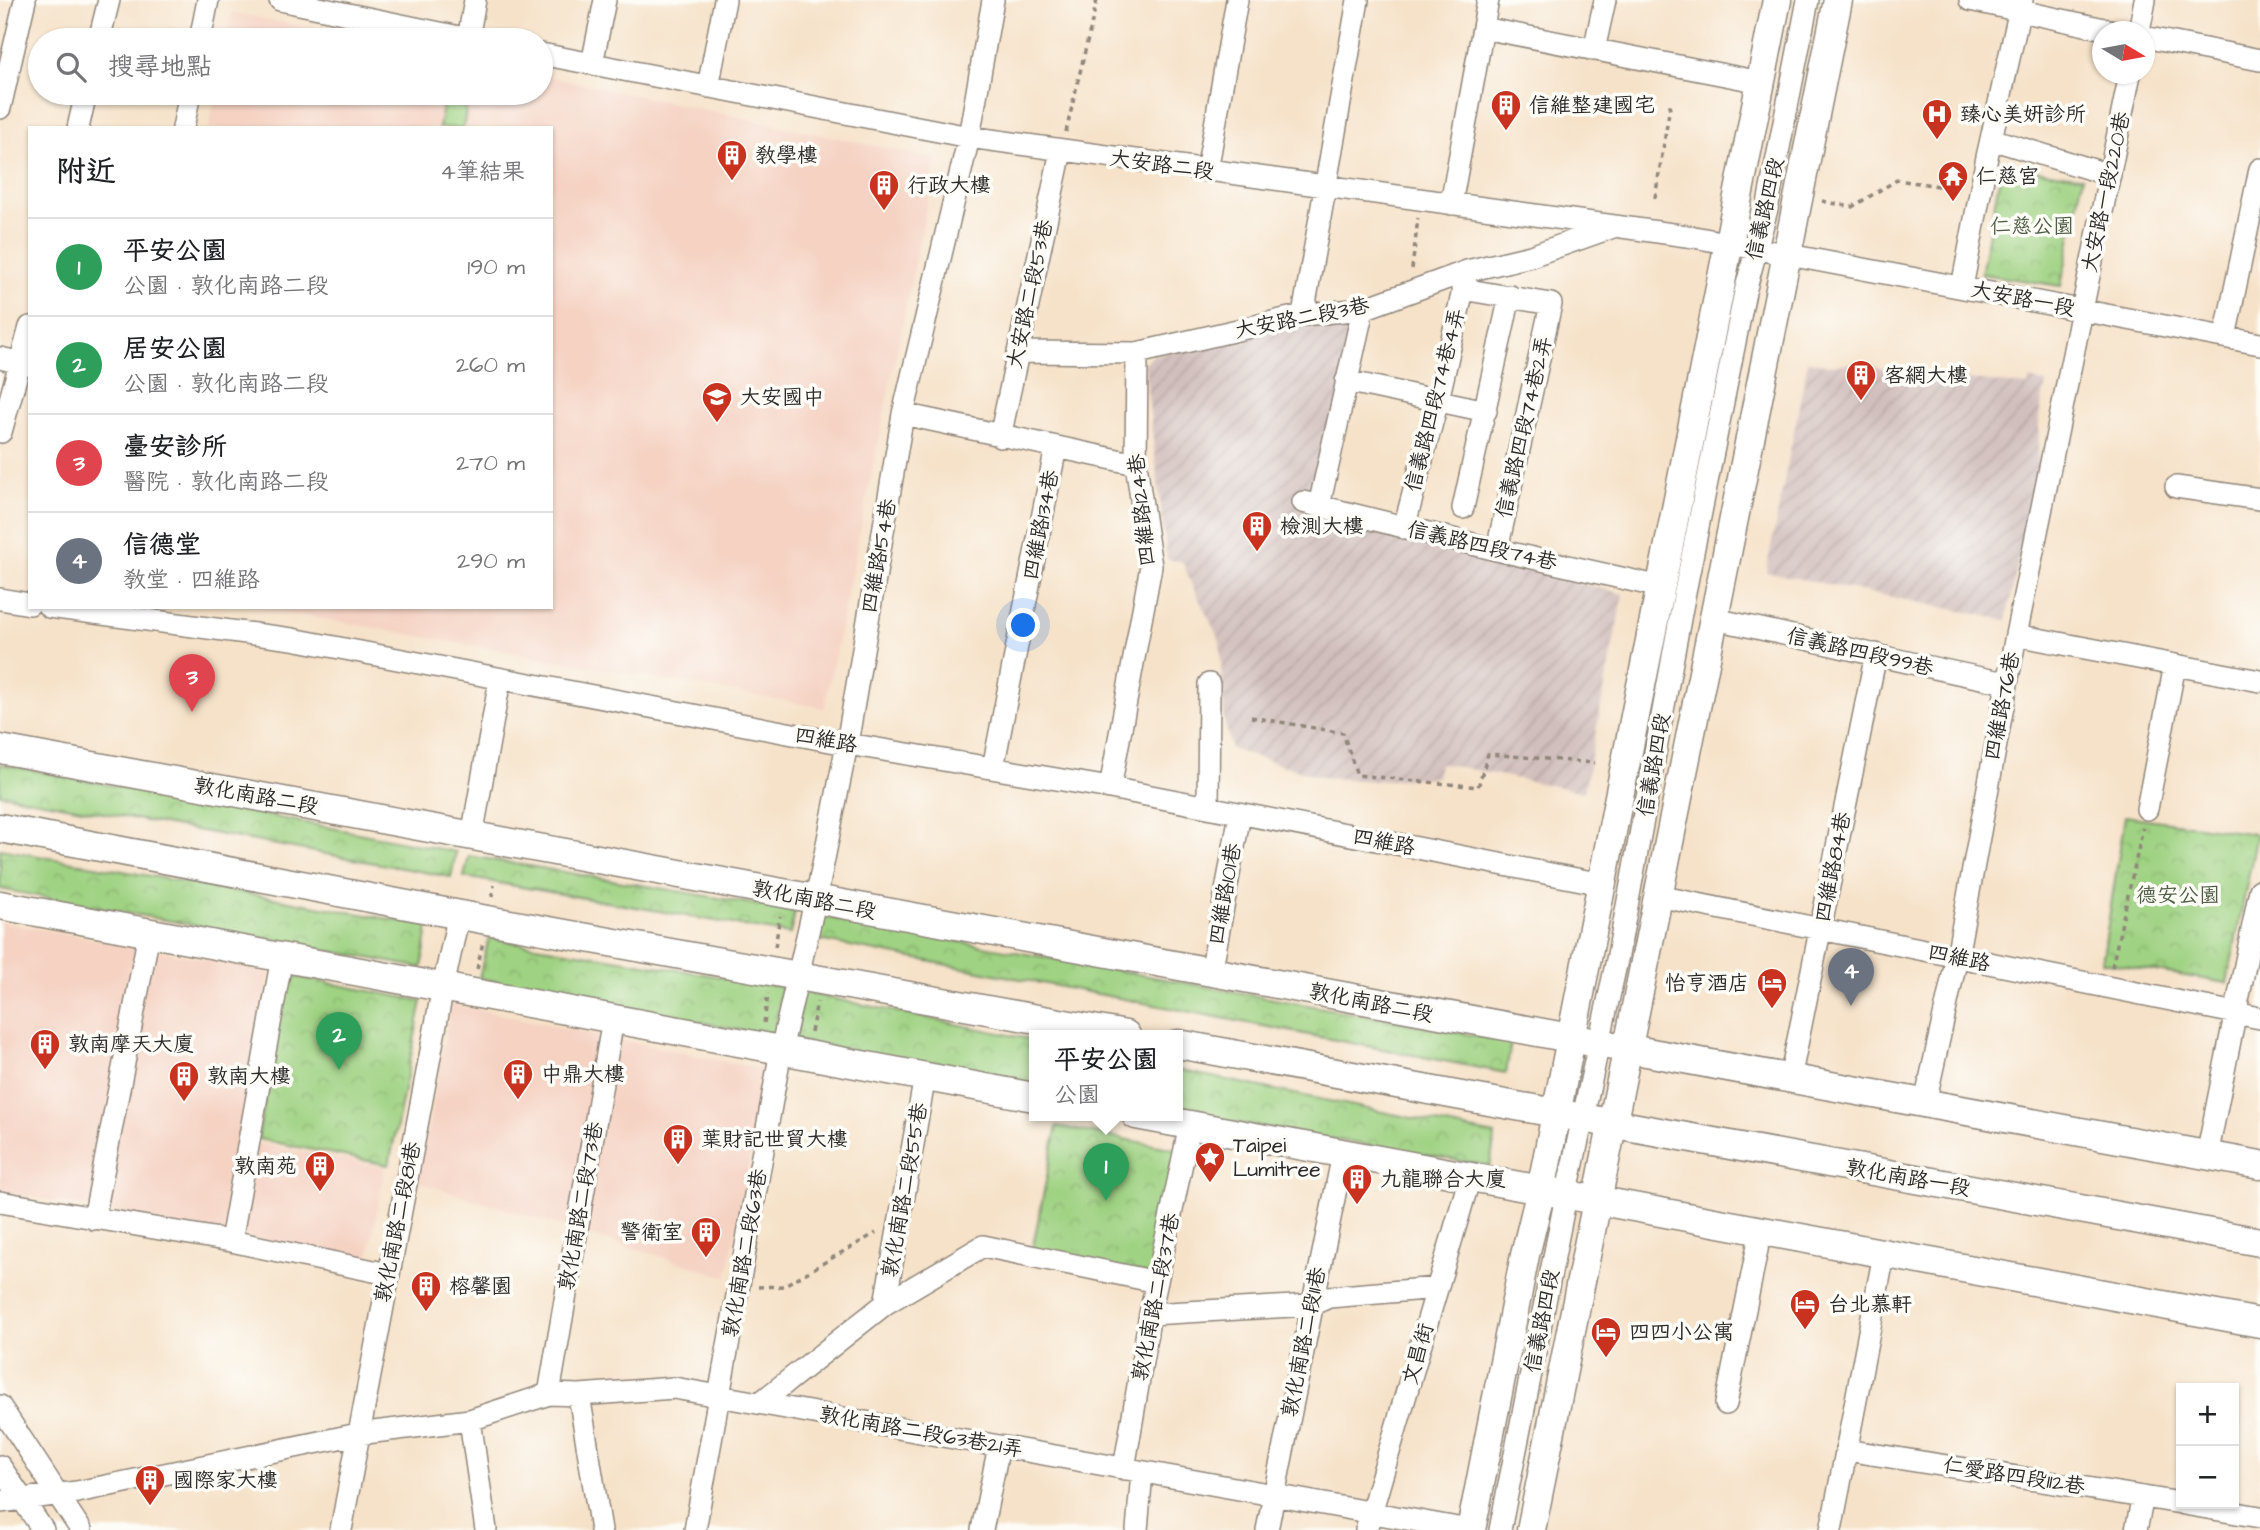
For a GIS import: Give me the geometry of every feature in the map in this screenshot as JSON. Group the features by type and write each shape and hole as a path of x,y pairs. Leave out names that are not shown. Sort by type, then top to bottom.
{"main road":[{"name":"信義路四段","path":"1470,1530 1525,1255 1554,1193 1556,1112 1777,0"},
{"name":"信義路四段","path":"1531,1530 1838,0"},
{"name":"敦化南路二段","path":"0,749 1628,1050"},
{"path":"0,828 487,920 1098,1030"},
{"path":"0,905 1029,1096"},
{"path":"1183,1045 1556,1112"},
{"path":"1628,1050 2260,1165"},
{"name":"敦化南路一段","path":"1556,1112 2260,1242"},
{"path":"1168,1121 2260,1323"}],"street":[{"path":"0,108 25,0"},
{"path":"102,28 109,0"},
{"path":"202,28 208,0"},
{"path":"280,0 338,6 424,28"},
{"path":"472,28 475,0"},
{"path":"592,64 606,0"},
{"path":"708,88 725,0"},
{"name":"四維路154巷","path":"796,976 847,744 903,414 969,137 993,0"},
{"path":"1207,171 1237,0"},
{"path":"1303,315 1358,0"},
{"path":"1451,204 1488,0"},
{"path":"1594,50 1605,0"},
{"name":"信義路四段","path":"1500,1530 1554,1193 1584,1117 1600,1045 1745,292 1779,152 1808,0"},
{"path":"1970,0 2021,5 2092,25"},
{"path":"2141,21 2145,0"},
{"path":"1962,287 2021,5"},
{"path":"1483,28 1761,82"},
{"path":"2155,39 2260,60"},
{"name":"大安路二段","path":"553,56 969,137 1618,225 1787,254"},
{"name":"大安路一段220巷","path":"2082,310 2128,84"},
{"path":"78,126 83,105"},
{"path":"183,126 188,105"},
{"path":"1991,139 2109,175"},
{"name":"大安路二段53巷","path":"1000,437 1060,151"},
{"path":"2225,337 2260,169"},
{"name":"大安路二段3巷","path":"1018,352 1137,353 1303,315 1363,309 1408,293 1465,280 1618,225"},
{"name":"大安路一段","path":"1787,254 2260,344"},
{"path":"1463,508 1510,296 1465,280"},
{"name":"信義路四段74巷4弄","path":"1404,528 1438,400 1465,280"},
{"name":"信義路四段74巷2弄","path":"1497,550 1551,304 1510,296"},
{"path":"1363,309 1346,381 1486,411"},
{"name":"四維路76巷","path":"1925,1103 1957,957 2015,635 2082,310"},
{"path":"1,432 25,364 28,342"},
{"name":"四維路124巷","path":"1110,788 1151,566 1136,464 1137,353"},
{"path":"0,358 25,364"},
{"name":"信義路四段74巷","path":"1346,381 1311,504 1661,587"},
{"path":"903,414 1000,437 1136,464"},
{"name":"四維路134巷","path":"993,768 1056,447"},
{"path":"2176,487 2260,499"},
{"path":"0,599 28,604"},
{"name":"四維路","path":"85,610 292,639 847,744 1110,788 1602,884"},
{"name":"信義路四段99巷","path":"1714,619 2006,683"},
{"path":"2015,635 2260,681"},
{"name":"四維路84巷","path":"1790,1079 1876,654"},
{"path":"2147,808 2175,665"},
{"path":"472,836 500,680"},
{"path":"1208,807 1209,684"},
{"name":"四維路101巷","path":"1211,973 1240,814"},
{"path":"2207,1156 2260,890"},
{"name":"四維路","path":"1658,896 2260,1018"},
{"name":"敦化南路二段81巷","path":"341,1530 459,914"},
{"path":"94,1219 149,933"},
{"path":"231,1241 282,957"},
{"name":"敦化南路二段63巷","path":"695,1530 796,976"},
{"name":"敦化南路二段73巷","path":"549,1394 613,1018"},
{"name":"敦化南路二段55巷","path":"885,1304 925,1076"},
{"name":"敦化南路二段37巷","path":"1137,1530 1133,1470 1150,1314 1190,1125"},
{"name":"敦化南路二段11巷","path":"1267,1530 1343,1154"},
{"name":"文昌街","path":"1369,1521 1470,1177"},
{"path":"0,1202 231,1241 388,1274"},
{"path":"1726,1404 1761,1230"},
{"path":"760,1403 885,1304 983,1246 1157,1282"},
{"path":"1831,1530 1884,1254"},
{"path":"1150,1314 1311,1306 1329,1297 1437,1288"},
{"name":"敦化南路二段63巷21弄","path":"549,1394 579,1395 674,1388 1274,1494 1369,1521 1470,1530"},
{"path":"0,1502 77,1492 359,1434 470,1420 549,1394"},
{"path":"579,1395 601,1530"},
{"path":"0,1406 80,1530"},
{"path":"470,1420 486,1530"},
{"path":"982,1530 999,1446"},
{"name":"仁愛路四段112巷","path":"1846,1450 2176,1503"},
{"path":"0,1466 43,1530"},
{"path":"2136,1530 2143,1497"},
{"name":"仁愛路四段112巷","path":"2213,1509 2260,1517"}],"path":[{"path":"1060,151 1097,0"},
{"path":"1655,198 1671,100"},
{"path":"1820,201 1852,207 1897,180 1980,192"},
{"path":"1408,293 1421,198"},
{"path":"1251,717 1343,733 1357,775 1478,787 1488,754 1595,763"},
{"path":"2108,988 2147,808"},
{"path":"472,993 494,885"},
{"path":"738,1288 783,1286 900,1219"}],"shaded area":[{"path":"232,12 309,28 229,28"},
{"name":"大安國中","path":"553,78 936,159 824,708 267,609 553,609 553,126 209,126 214,105 553,105"},
{"path":"1362,313 1313,514 1623,594 1584,792 1439,763 1436,777 1373,781 1320,777 1231,749 1224,719 1220,641 1183,562 1167,559 1144,363 1153,355"},
{"path":"1808,361 1828,365 1853,363 1907,373 2028,386 2029,379 2046,383 2039,415 2038,467 2006,620 1766,572"},
{"path":"0,922 270,971 239,1140 385,1167 368,1260 0,1191"},
{"path":"451,1004 766,1070 727,1277 418,1182"}],"green space":[{"path":"443,105 467,105 463,126 439,126"},
{"name":"仁慈公園","path":"2002,165 2083,177 2061,286 1981,274"},
{"path":"0,764 456,852 451,877 0,794"},
{"name":"德安公園","path":"2125,816 2257,834 2227,983 2102,962"},
{"path":"0,849 428,926 422,968 0,889"},
{"path":"469,856 795,912 790,934 464,877"},
{"path":"824,917 1511,1042 1506,1073 819,940"},
{"path":"489,938 781,987 775,1037 479,978"},
{"path":"287,975 422,1001 389,1165 258,1139"},
{"path":"801,992 1029,1039 1029,1085 796,1041"},
{"path":"1183,1071 1495,1135 1490,1166 1183,1114"},
{"path":"1057,1126 1180,1150 1154,1276 1032,1251"}],"place":[{"name":"信維整建國宅","path":"1506,132"},
{"name":"臻心美妍診所","path":"1937,141"},
{"name":"教學樓","path":"732,182"},
{"name":"仁慈宮","path":"1953,203"},
{"name":"行政大樓","path":"884,212"},
{"name":"客網大樓","path":"1861,402"},
{"name":"大安國中","path":"717,424"},
{"name":"檢測大樓","path":"1257,553"},
{"name":"臺安診所","path":"192,712"},
{"name":"信德堂","path":"1851,1006"},
{"name":"怡亨酒店","path":"1772,1010"},
{"name":"居安公園","path":"339,1070"},
{"name":"敦南摩天大廈","path":"45,1071"},
{"name":"中鼎大樓","path":"518,1101"},
{"name":"敦南大樓","path":"184,1103"},
{"name":"葉財記世貿大樓","path":"678,1166"},
{"name":"Taipei Lumitree","path":"1210,1184"},
{"name":"敦南苑","path":"320,1193"},
{"name":"平安公園","path":"1106,1201"},
{"name":"九龍聯合大廈","path":"1357,1206"},
{"name":"警衛室","path":"706,1259"},
{"name":"榕馨園","path":"426,1313"},
{"name":"台北慕軒","path":"1805,1331"},
{"name":"四四小公寓","path":"1606,1359"},
{"name":"國際家大樓","path":"150,1507"}]}
